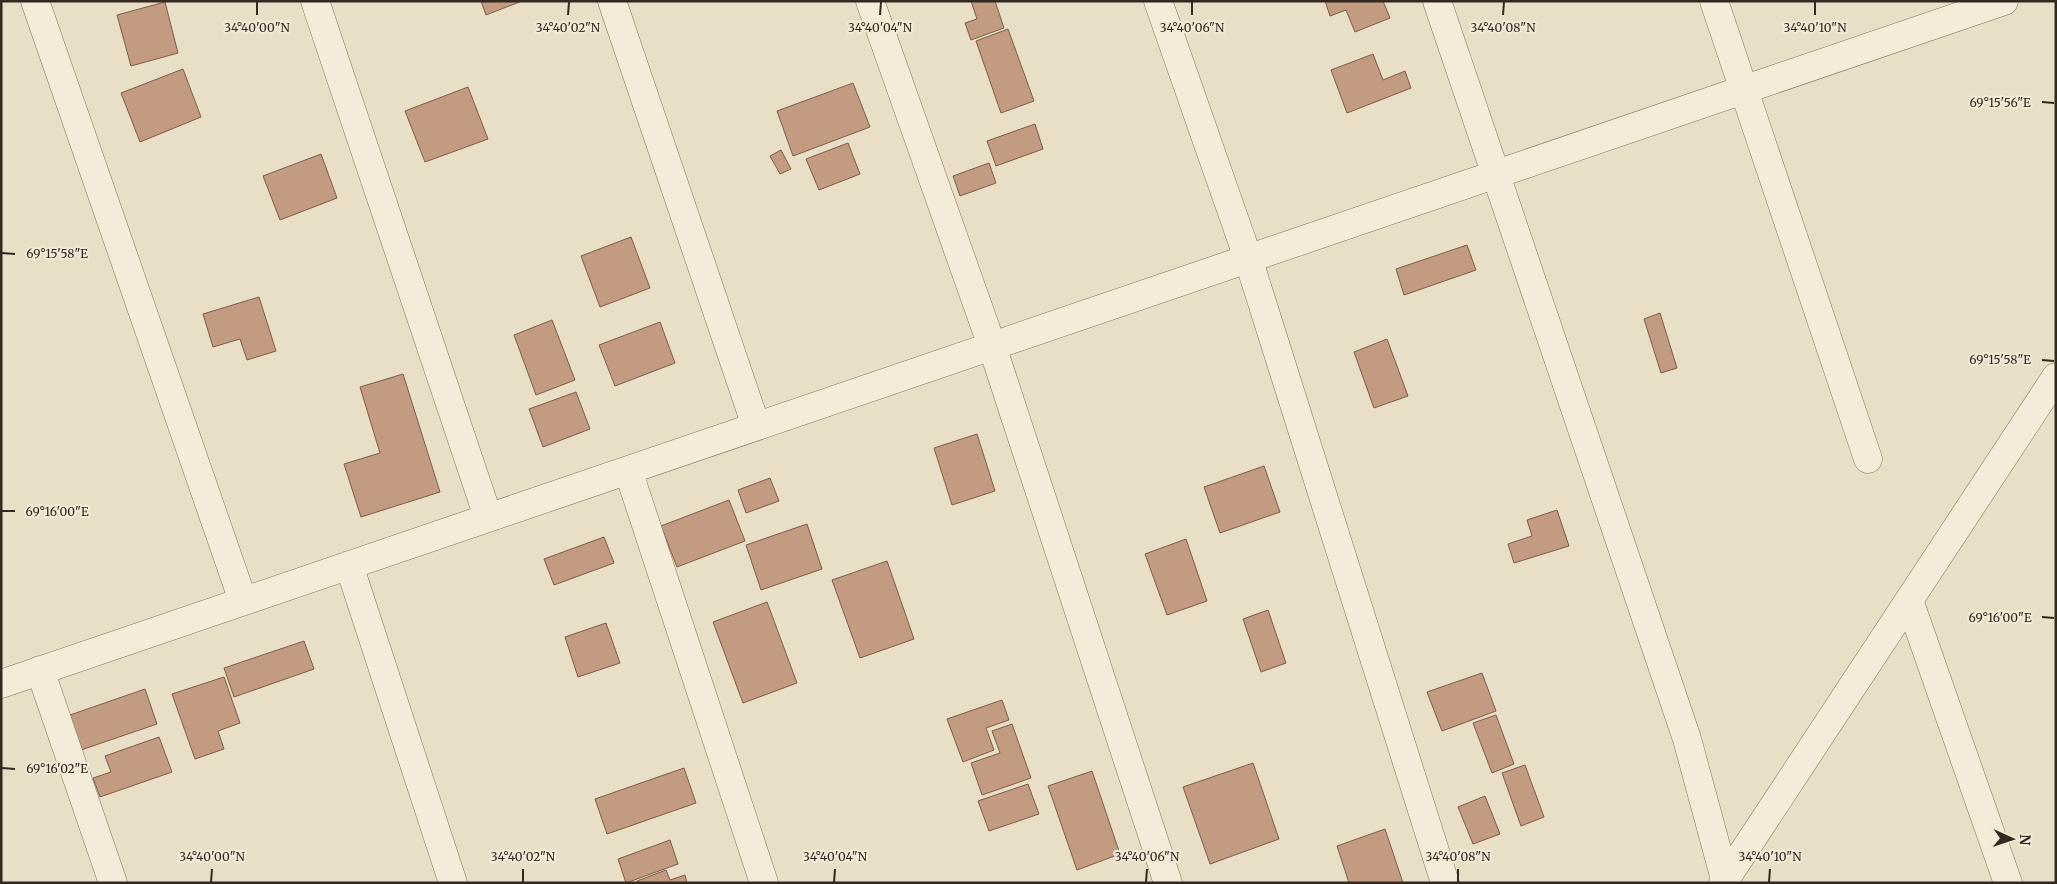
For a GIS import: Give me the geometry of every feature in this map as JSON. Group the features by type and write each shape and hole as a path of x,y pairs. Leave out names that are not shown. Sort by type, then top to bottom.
{"street":[{"path":"36,1 244,601"},
{"path":"315,1 488,517"},
{"path":"612,1 756,426"},
{"path":"870,1 992,346 1168,883"},
{"path":"1158,1 1248,258 1445,883"},
{"path":"1437,1 1687,739 1725,882"},
{"path":"1714,1 1868,459"},
{"path":"1,684 1496,174 1991,3"},
{"path":"1725,882 2056,377"},
{"path":"628,470 764,883"},
{"path":"348,565 453,883"},
{"path":"1909,600 2008,883"},
{"path":"40,670 113,883"}],"building":[{"path":"481,1 522,1 486,15"},
{"path":"971,1 995,1 1004,28 971,40 965,23 977,19"},
{"path":"1325,1 1383,1 1390,18 1355,32 1346,10 1330,16"},
{"path":"165,2 178,53 131,66 117,15"},
{"path":"1008,29 1034,101 1001,113 976,41"},
{"path":"1373,54 1383,80 1405,71 1411,88 1347,113 1331,70"},
{"path":"183,69 201,117 140,142 121,93"},
{"path":"853,83 870,127 793,156 777,111"},
{"path":"468,87 488,139 425,162 405,111"},
{"path":"1035,124 1043,149 996,166 987,141"},
{"path":"848,143 860,174 819,190 806,159"},
{"path":"781,150 791,169 780,174 770,156"},
{"path":"321,154 337,198 280,220 263,176"},
{"path":"989,163 996,183 960,196 953,176"},
{"path":"631,237 650,288 600,307 581,256"},
{"path":"1467,245 1476,270 1404,295 1396,269"},
{"path":"259,297 276,351 247,360 240,339 213,347 203,314"},
{"path":"1660,313 1677,368 1661,373 1644,319"},
{"path":"552,320 575,380 536,395 514,335"},
{"path":"660,322 675,363 615,386 599,345"},
{"path":"1387,339 1408,396 1374,408 1354,352"},
{"path":"403,374 440,492 361,517 344,464 380,453 360,387"},
{"path":"576,392 590,429 543,447 529,409"},
{"path":"977,434 995,491 952,505 934,448"},
{"path":"1264,466 1280,512 1220,533 1204,487"},
{"path":"770,478 779,501 746,513 738,490"},
{"path":"729,500 745,541 677,567 661,526"},
{"path":"1557,510 1569,546 1514,563 1508,544 1532,536 1527,520"},
{"path":"807,524 822,569 761,590 746,545"},
{"path":"604,537 614,563 554,585 544,559"},
{"path":"1186,539 1207,601 1167,615 1145,554"},
{"path":"887,561 914,639 860,658 832,580"},
{"path":"767,602 797,683 743,703 713,622"},
{"path":"1268,610 1286,663 1261,672 1243,619"},
{"path":"606,623 620,663 578,677 565,637"},
{"path":"304,641 314,669 234,697 224,668"},
{"path":"1482,673 1496,711 1442,731 1427,692"},
{"path":"224,677 240,723 218,731 224,749 195,759 172,694"},
{"path":"145,689 157,724 81,750 70,715"},
{"path":"1002,700 1009,720 986,728 994,750 963,762 947,719"},
{"path":"1496,715 1514,764 1492,773 1473,723"},
{"path":"1012,724 1031,778 982,795 971,763 1000,753 992,731"},
{"path":"159,737 172,772 100,797 93,778 111,772 105,756"},
{"path":"1253,763 1279,839 1210,864 1183,787"},
{"path":"1525,765 1544,817 1521,826 1502,773"},
{"path":"684,768 696,803 607,834 595,799"},
{"path":"1092,771 1120,854 1077,870 1048,786"},
{"path":"1028,784 1039,814 989,831 978,801"},
{"path":"1485,796 1500,834 1473,844 1458,807"},
{"path":"1385,829 1403,883 1349,883 1337,846"},
{"path":"670,840 678,864 626,883 618,859"},
{"path":"666,870 670,880 685,875 687,883 637,883 637,881"}]}
